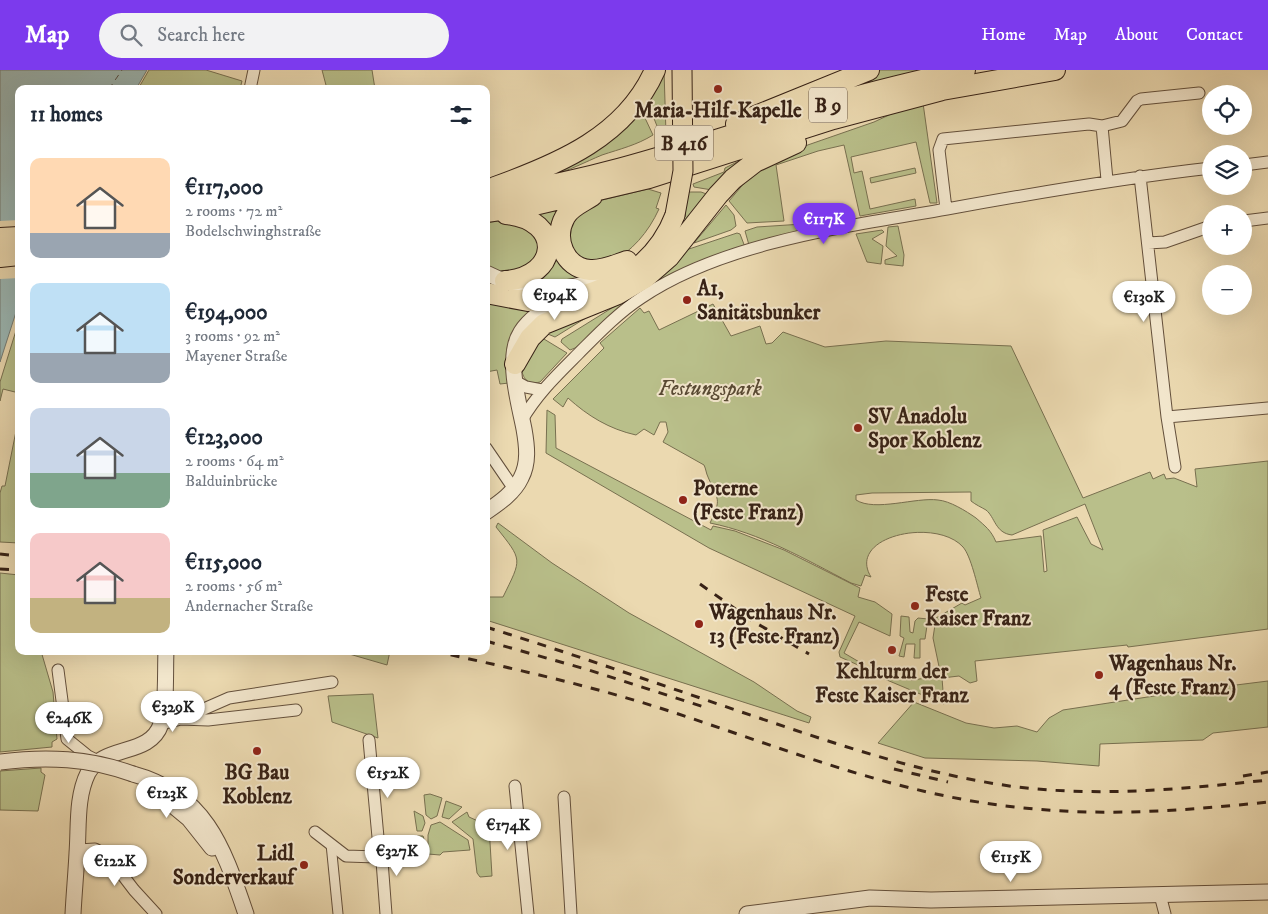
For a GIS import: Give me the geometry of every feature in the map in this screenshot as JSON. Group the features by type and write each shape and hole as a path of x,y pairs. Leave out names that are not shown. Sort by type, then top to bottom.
{"highway":[{"path":"490,189 542,170 605,135 628,114 640,98 655,70"},
{"path":"696,147 754,115 869,70"},
{"name":"B 9","path":"490,206 560,184 696,147 847,99 965,70"},
{"name":"B 9","path":"490,207 530,206 605,189 677,169 833,118 942,90 1055,70"},
{"path":"515,372 533,328 618,294 645,278 669,257 718,195 755,162 787,146 877,116 911,98"},
{"path":"605,189 572,209 565,216 560,227 563,250 568,259 574,264 588,270 602,269 627,261"},
{"path":"490,208 531,219 540,226 546,240 545,258 535,272 521,279 505,281"},
{"path":"0,238 15,237"},
{"path":"0,257 15,255"},
{"name":"B 416","path":"490,294 528,301 559,300"}],"main road":[{"name":"B 416","path":"627,261 647,241 669,213 672,159 670,70"},
{"name":"B 416","path":"559,300 600,290 638,267 662,241 683,170 682,70"}],"street":[{"path":"251,85 254,70"},
{"path":"946,209 939,150 943,139 1089,124 1102,126 1122,121 1137,101 1141,99 1198,93"},
{"path":"1102,126 1107,180"},
{"path":"1252,164 1268,162"},
{"path":"522,420 542,390 574,357 641,297 682,276 748,250 839,228 1107,180 1202,169"},
{"path":"1140,176 1175,467"},
{"path":"1252,220 1268,218"},
{"path":"1148,243 1165,242 1202,229"},
{"name":"B 416","path":"505,281 532,289 561,288 600,278 627,261"},
{"path":"490,275 505,281"},
{"path":"533,328 559,300"},
{"path":"515,372 526,387 542,390"},
{"path":"490,509 514,489 521,479 526,460 515,372"},
{"path":"1168,417 1268,408"},
{"path":"490,454 514,489"},
{"path":"73,914 82,793 88,773 98,761 146,743 154,736 161,724 166,655"},
{"path":"58,670 67,739 88,756 98,761"},
{"path":"161,724 181,718 229,698 332,682"},
{"path":"181,718 208,720 296,710"},
{"path":"369,740 379,848 377,857"},
{"path":"0,762 70,759 103,764 134,774 205,827 222,850 246,914"},
{"path":"515,786 528,914"},
{"path":"564,798 571,914"},
{"path":"205,827 221,864 236,914"},
{"path":"315,832 350,857 377,857 382,861 386,914"},
{"path":"331,844 338,914"},
{"path":"78,850 95,850 108,856 134,890 156,914"},
{"path":"753,913 870,898 931,900 1268,892"},
{"path":"1160,895 1164,914"}],"green space":[{"path":"149,70 206,70 242,81 241,85 140,85"},
{"path":"322,70 372,70 374,85 326,85"},
{"path":"664,70 666,134 659,131 653,116 642,105"},
{"path":"880,70 939,70 769,114"},
{"path":"923,103 937,203 930,203 916,142 851,157 854,173 862,171 870,209 915,199 916,206 860,216 844,145 818,151 776,165 784,221 747,223 729,201 757,168 776,156 874,122 904,108"},
{"path":"637,112 645,118 653,135 635,144 551,175"},
{"path":"800,138 712,190 694,187 693,184 724,172 725,168 747,157"},
{"path":"915,168 916,173 871,183 870,178"},
{"path":"648,189 661,193 656,208 659,209 650,226 632,247 609,264 573,260 565,224 590,203"},
{"path":"688,192 701,192 712,196 663,251"},
{"path":"726,205 734,215 736,226 731,230 694,243"},
{"path":"562,210 553,232 535,214"},
{"path":"504,220 524,221 544,250 516,277 490,269 490,222"},
{"path":"818,223 827,225 749,245 745,231 757,227"},
{"path":"898,226 904,255 903,266 885,264 885,260 897,256 886,246 888,227"},
{"path":"882,230 884,232 872,239 883,246 881,264 867,262 856,234"},
{"path":"737,233 740,234 745,247 651,285 575,348 570,350 561,342 562,339 620,303 686,250"},
{"path":"552,248 584,278 534,283"},
{"path":"490,299 610,303 555,337 543,332 539,336 567,353 540,382 532,383 526,380 521,367 509,383 500,384 497,370 490,371"},
{"name":"Festungspark","path":"713,304 731,336 760,326 766,344 772,343 783,332 825,347 886,341 1011,346 1083,498 1150,472 1153,479 1164,474 1166,479 1174,478 1197,487 1195,469 1268,461 1268,629 1128,647 1127,645 975,661 977,681 970,683 959,676 942,678 944,704 875,675 876,670 912,680 941,676 933,638 936,618 962,603 965,605 981,598 966,551 950,538 934,533 915,532 898,535 882,542 871,551 867,563 871,577 865,575 861,586 851,583 764,540 729,527 710,523 716,509 717,500 705,466 663,442 668,432 666,422 660,422 654,435 644,429 636,435 599,421 583,411 568,398 563,407 553,399 604,348 600,343 640,308 644,313 649,311 659,330","holes":["971,492 971,501 986,510 1002,531 1012,535 1085,504 1103,550 1091,544 1077,517 1043,530 1047,571 1044,572 1041,536 996,542 990,531 976,518 948,502 929,500 874,505 856,500 856,495 872,493"]},
{"path":"15,334 15,392 3,389 0,401 0,382"},
{"path":"547,410 555,415 556,448 711,530 713,526 735,531 784,550 860,588 858,597 875,602 892,614 890,636 859,622 844,653 861,663 858,665 840,657 839,652 855,616 709,548 546,453"},
{"path":"15,436 15,543 0,542 0,493 2,486 5,486"},
{"path":"498,523 552,563 629,613 754,682 797,711 811,717 809,723 490,621 490,597 503,597 514,574 517,560 511,547 496,527"},
{"path":"0,573 15,575 15,655 42,655 53,692 57,739 52,742 52,747 0,752"},
{"path":"901,616 909,617 910,632 913,633 915,621 918,618 928,619 925,639 920,639 920,658 914,658 915,644 906,644 904,657 899,656 904,638 900,636"},
{"path":"353,655 389,655 387,665"},
{"path":"1268,681 1268,727 1213,733 1203,740 1100,744 1099,766 1037,761 925,758 878,743 914,702 966,723 994,728 1017,726 1037,732 1049,718 1063,710"},
{"path":"373,694 378,738 332,722 328,696"},
{"path":"41,768 41,772 45,775 38,811 0,810 0,771"},
{"path":"430,794 442,798 437,816 431,819 426,815 424,795"},
{"path":"446,801 462,807 449,819 442,817"},
{"path":"414,811 423,816 425,823 422,831 417,831"},
{"path":"467,812 469,817 489,826 492,876 480,877 477,873 473,839 452,822"},
{"path":"440,822 468,840 470,850 443,852 440,855 428,854 428,835 431,825"},
{"path":"417,836 423,836 425,843 421,851 417,852"}],"water":[{"path":"0,70 147,70 138,85 15,85 15,315 0,362"}],"pier":[{"path":"15,220 15,278 0,279 0,221"}],"ferry route":[{"path":"112,85 122,70"}],"railway":[{"path":"0,554 15,556"},
{"path":"0,569 15,570"},
{"path":"700,584 751,620 809,654"},
{"path":"490,628 862,752 954,776 1017,787 1112,792 1174,789 1268,780"},
{"path":"490,642 589,670 704,707"},
{"path":"451,655 606,692 663,709 836,767 880,780 970,801 1078,812 1142,812 1268,802"},
{"path":"894,769 948,782"},
{"path":"1243,776 1268,772"}],"place":[{"name":"Maria-Hilf-Kapelle","path":"718,89"},
{"name":"A1, Sanitätsbunker","path":"687,300"},
{"name":"SV Anadolu Spor Koblenz","path":"858,428"},
{"name":"Poterne (Feste Franz)","path":"683,500"},
{"name":"Feste Kaiser Franz","path":"915,606"},
{"name":"Wagenhaus Nr. 13 (Feste Franz)","path":"699,624"},
{"name":"Kehlturm der Feste Kaiser Franz","path":"892,650"},
{"name":"Wagenhaus Nr. 4 (Feste Franz)","path":"1099,675"},
{"name":"BG Bau Koblenz","path":"257,751"},
{"name":"Lidl Sonderverkauf","path":"304,865"}]}
